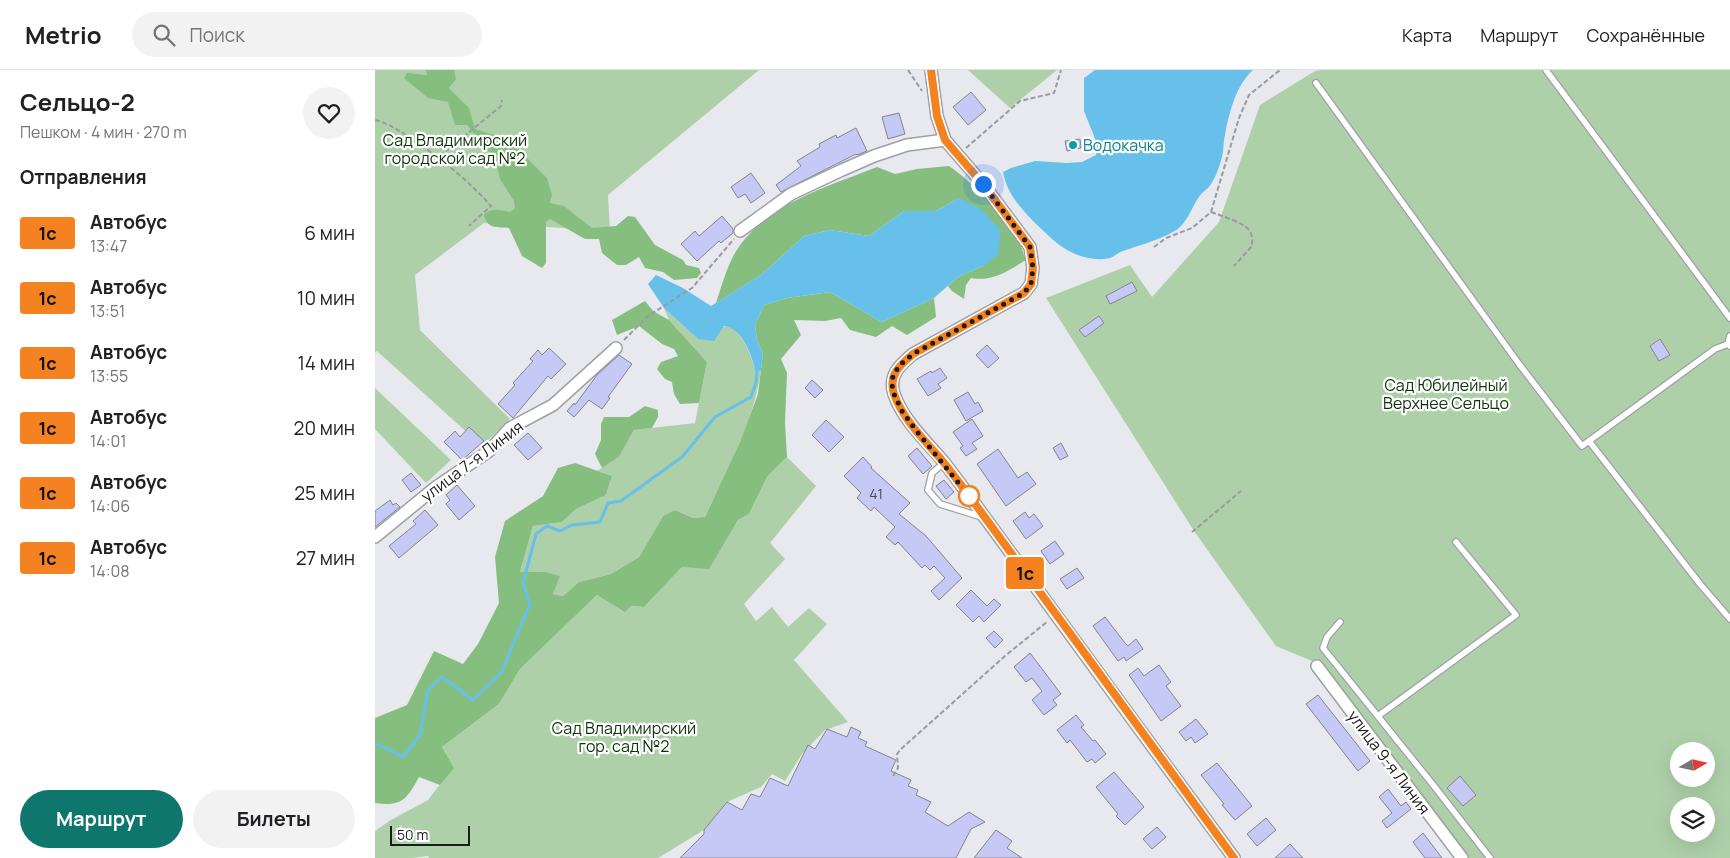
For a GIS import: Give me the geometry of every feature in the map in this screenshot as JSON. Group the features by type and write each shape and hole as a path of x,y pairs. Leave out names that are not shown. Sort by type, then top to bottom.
{"street":[{"path":"931,70 937,116 945,140 983,184 1030,247 1033,268 1031,284 1024,293 913,354 901,364 893,375 892,385 894,394 902,411 915,429 943,462 985,518 1234,858"},
{"path":"740,231 791,194 842,170 874,156 907,145 945,140"},
{"name":"улица 7-я Линия","path":"375,537 436,487 489,450 510,428 553,405 616,348"},
{"name":"улица 9-я Линия","path":"1317,666 1461,858"}],"lane":[{"path":"1546,70 1730,318"},
{"path":"1316,83 1531,379 1582,446 1715,348 1729,345 1730,336"},
{"path":"1589,441 1700,584 1730,619"},
{"path":"943,462 931,473 928,490 940,504 985,518"},
{"path":"1378,716 1516,615 1456,542"},
{"path":"1340,622 1327,638 1323,648 1490,858"}],"path":[{"path":"958,155 1020,101 1054,93 1061,70"},
{"path":"1154,247 1166,238 1192,228 1211,212 1239,118 1249,96 1280,70"},
{"path":"439,157 501,106 502,100"},
{"path":"375,120 386,122 439,157 477,190 491,206 469,226"},
{"path":"1211,212 1249,230 1252,246 1235,266"},
{"path":"616,348 648,316 692,288 740,231"},
{"path":"1192,532 1241,492"},
{"path":"893,776 898,768 897,754 901,749 1055,614"}],"green space":[{"name":"Сад Владимирский городской сад №2","path":"375,70 759,70 608,195 610,231 484,223 415,275 420,330 510,419 482,446 377,351 375,353"},
{"path":"426,70 454,70 456,79 449,88 469,108 475,129 509,140 547,178 552,195 550,203 564,206 592,228 616,226 628,216 635,217 655,245 683,260 686,265 699,268 701,273 697,278 674,280 663,272 645,268 639,257 626,265 617,265 602,253 599,239 585,239 550,219 546,222 546,263 542,268 522,256 509,228 490,225 485,220 484,215 487,212 499,210 510,212 515,208 514,201 500,179 495,159 467,125 455,125 448,102 428,98 404,78 407,73 427,75"},
{"path":"968,70 1057,70 1010,108"},
{"name":"Сад Юбилейный Верхнее Сельцо","path":"1321,70 1730,70 1730,858 1465,858 1319,664 1276,646 1194,531 1046,298 1130,265 1152,297 1219,222 1260,105 1315,71"},
{"path":"949,166 978,190 1006,221 1019,241 1026,260 1006,272 993,277 971,278 966,285 964,299 948,286 958,277 983,266 959,198 936,211 904,211 869,236 830,230 804,236 761,275 716,303 735,253 747,236 779,210 818,190 877,167 895,174 917,169"},
{"path":"830,292 882,322 934,298 936,317 907,335 892,326 876,337 850,330 841,318 825,321 794,320 801,335 781,359 787,373 785,423 787,457 767,477 749,514 738,520 709,569 682,567 644,607 631,606 625,612 597,595 520,669 499,704 442,747 454,768 440,785 419,777 403,800 392,804 375,803 375,718 407,705 434,651 463,664 478,644 499,603 495,557 505,521 543,496 558,468 575,463 612,476 606,495 576,509 562,522 533,526 520,572 545,572 560,576 553,594 563,596 579,582 611,574 639,557 663,516 675,510 693,518 705,517 740,442 758,394 763,353 757,341 755,325 764,305 787,298"},
{"path":"645,301 653,311 669,320 707,362 699,403 680,404 674,394 672,382 665,379 657,369 661,362 678,356 674,349 662,344 639,326 617,335 612,320"},
{"path":"664,308 698,339 724,327 730,327 741,337 749,352 756,373 761,370 746,427 731,464 705,517 693,518 675,510 663,516 639,557 611,574 579,582 563,596 553,594 559,576 520,572 533,526 562,522 576,509 606,495 612,476 597,471 619,457 634,430 695,423 707,362 669,320"},
{"path":"375,388 451,460 426,483 375,429"},
{"path":"645,406 658,410 658,417 652,428 634,430 619,457 602,468 595,454 601,440 601,424 604,417 629,417"},
{"name":"Сад Владимирский гор. сад №2","path":"787,457 816,486 770,543 785,559 744,604 756,621 772,607 788,627 809,608 827,624 794,660 848,722 825,730 802,754 785,781 772,774 761,787 727,802 704,830 658,858 429,858 428,856 375,858 375,831 428,800 453,768 442,747 499,704 520,669 597,595 631,606 644,607 682,567 709,568 738,520 749,514 767,477"}],"water":[{"path":"1095,70 1253,70 1242,83 1234,100 1224,138 1222,157 1215,178 1199,197 1183,224 1160,238 1110,258 1102,259 1086,258 1078,255 1064,248 1051,238 1029,217 1015,200 1003,172 1035,161 1082,162 1096,155 1096,141 1084,111 1084,78"},
{"path":"959,198 981,209 1001,230 998,255 983,266 958,277 934,298 882,322 830,292 787,298 764,305 755,325 757,341 763,353 761,370 756,373 746,345 737,332 724,326 714,341 698,339 664,308 648,284 656,275 683,288 711,306 761,275 804,236 830,230 869,236 904,211 936,211"}],"building":[{"path":"971,92 986,110 968,125 953,107"},
{"path":"899,113 905,134 888,139 882,117"},
{"path":"856,128 867,151 856,154 781,192 776,185 801,166 797,161 820,147 819,144 836,135 837,138"},
{"name":"Водокачка","path":"1080,139 1081,148 1067,151 1065,141"},
{"path":"751,173 765,193 751,203 745,194 738,198 731,187"},
{"path":"722,216 733,229 733,233 721,243 719,241 697,261 681,244 695,231 699,236"},
{"path":"1132,282 1137,291 1110,304 1106,296"},
{"path":"1099,316 1104,323 1085,337 1079,330"},
{"path":"1660,339 1670,355 1659,361 1650,346"},
{"path":"987,345 999,358 988,368 976,355"},
{"path":"549,348 566,364 551,379 548,376 513,418 498,404 515,385 513,383 533,361 530,359 538,350 542,355"},
{"path":"619,355 632,364 608,397 610,398 602,409 589,400 574,417 567,411 574,403 575,405 597,375"},
{"path":"940,368 947,378 938,384 941,388 928,396 917,379"},
{"path":"812,380 823,390 815,398 805,388"},
{"path":"968,392 975,404 978,402 983,411 966,421 954,400"},
{"path":"972,419 983,436 972,443 977,449 966,456 960,448 963,446 953,432"},
{"path":"826,420 844,437 829,452 812,435"},
{"path":"469,427 484,441 462,460 444,442 455,431 460,437"},
{"path":"528,433 542,448 528,460 514,445"},
{"path":"1061,443 1068,456 1060,460 1053,448"},
{"path":"917,448 932,466 923,474 908,456"},
{"path":"998,449 1018,478 1027,472 1036,484 1006,506 977,464"},
{"path":"863,457 871,468 910,503 899,514 926,536 962,578 939,600 931,591 945,578 934,566 930,570 925,565 922,568 898,542 895,545 886,537 895,527 874,507 871,511 857,498 861,493 844,476"},
{"path":"411,473 421,485 411,492 402,480"},
{"path":"944,480 954,492 946,499 936,486"},
{"path":"457,485 475,506 459,520 446,504 450,500 446,495"},
{"path":"390,500 393,505 396,503 400,507 375,527 375,511"},
{"path":"425,510 438,525 399,558 389,546 416,524 413,521"},
{"path":"1025,512 1029,518 1034,514 1043,526 1026,539 1013,521"},
{"path":"1055,541 1064,554 1050,564 1041,551"},
{"path":"1077,568 1084,578 1067,589 1060,579"},
{"path":"971,590 987,606 994,599 1001,605 984,622 979,616 973,622 956,605"},
{"path":"1105,617 1128,646 1136,639 1143,649 1126,661 1124,657 1118,661 1093,626"},
{"path":"994,631 1003,640 995,648 986,638"},
{"path":"1030,653 1061,694 1053,700 1057,705 1044,715 1032,700 1042,691 1032,678 1026,682 1014,667"},
{"path":"1159,665 1171,682 1166,686 1181,706 1161,721 1129,675 1138,668 1144,676"},
{"path":"1318,695 1370,761 1358,771 1306,704"},
{"path":"1076,715 1084,725 1081,727 1106,754 1095,763 1092,759 1087,762 1070,740 1067,743 1057,730"},
{"path":"1196,719 1208,734 1195,743 1191,737 1186,741 1179,732"},
{"path":"851,727 861,732 858,738 867,742 865,746 896,760 891,771 911,780 908,786 918,790 916,795 931,802 925,812 948,826 969,812 985,822 971,829 956,858 680,858 704,834 704,830 727,802 742,810 751,794 760,797 770,778 788,786 808,745 815,749 827,729 847,737"},
{"path":"1217,763 1252,806 1235,820 1201,775"},
{"path":"1114,772 1144,807 1125,825 1116,816 1118,814 1096,787"},
{"path":"1460,776 1476,795 1463,806 1447,788"},
{"path":"1388,789 1401,806 1406,802 1411,809 1387,828 1382,821 1392,813 1379,797"},
{"path":"1266,818 1276,830 1257,846 1247,834"},
{"path":"1157,827 1166,837 1152,849 1143,839"},
{"path":"996,830 1012,841 1007,848 1022,858 974,858"},
{"path":"1423,833 1442,858 1425,858 1413,842"},
{"path":"1290,844 1303,858 1275,858"}],"waterway":[{"path":"375,745 378,744 403,757 420,735 428,690 442,677 473,700 501,673 530,604 523,583 536,534 547,526 560,531 572,525 600,522 608,503 621,501 682,457 715,417 751,397 756,383 757,371"}],"bus line":[{"name":"1с","path":"931,70 937,116 945,140 983,184 1030,247 1033,268 1031,284 1024,293 913,354 901,364 893,375 892,385 894,394 902,411 915,429 943,462 1234,858"}],"place":[{"name":"Водокачка","path":"1073,145"}],"route":[{"path":"969,496 902,411 892,385 893,375 901,364 913,354 1024,293 1031,284 1033,268 1030,247 983,184"}]}
